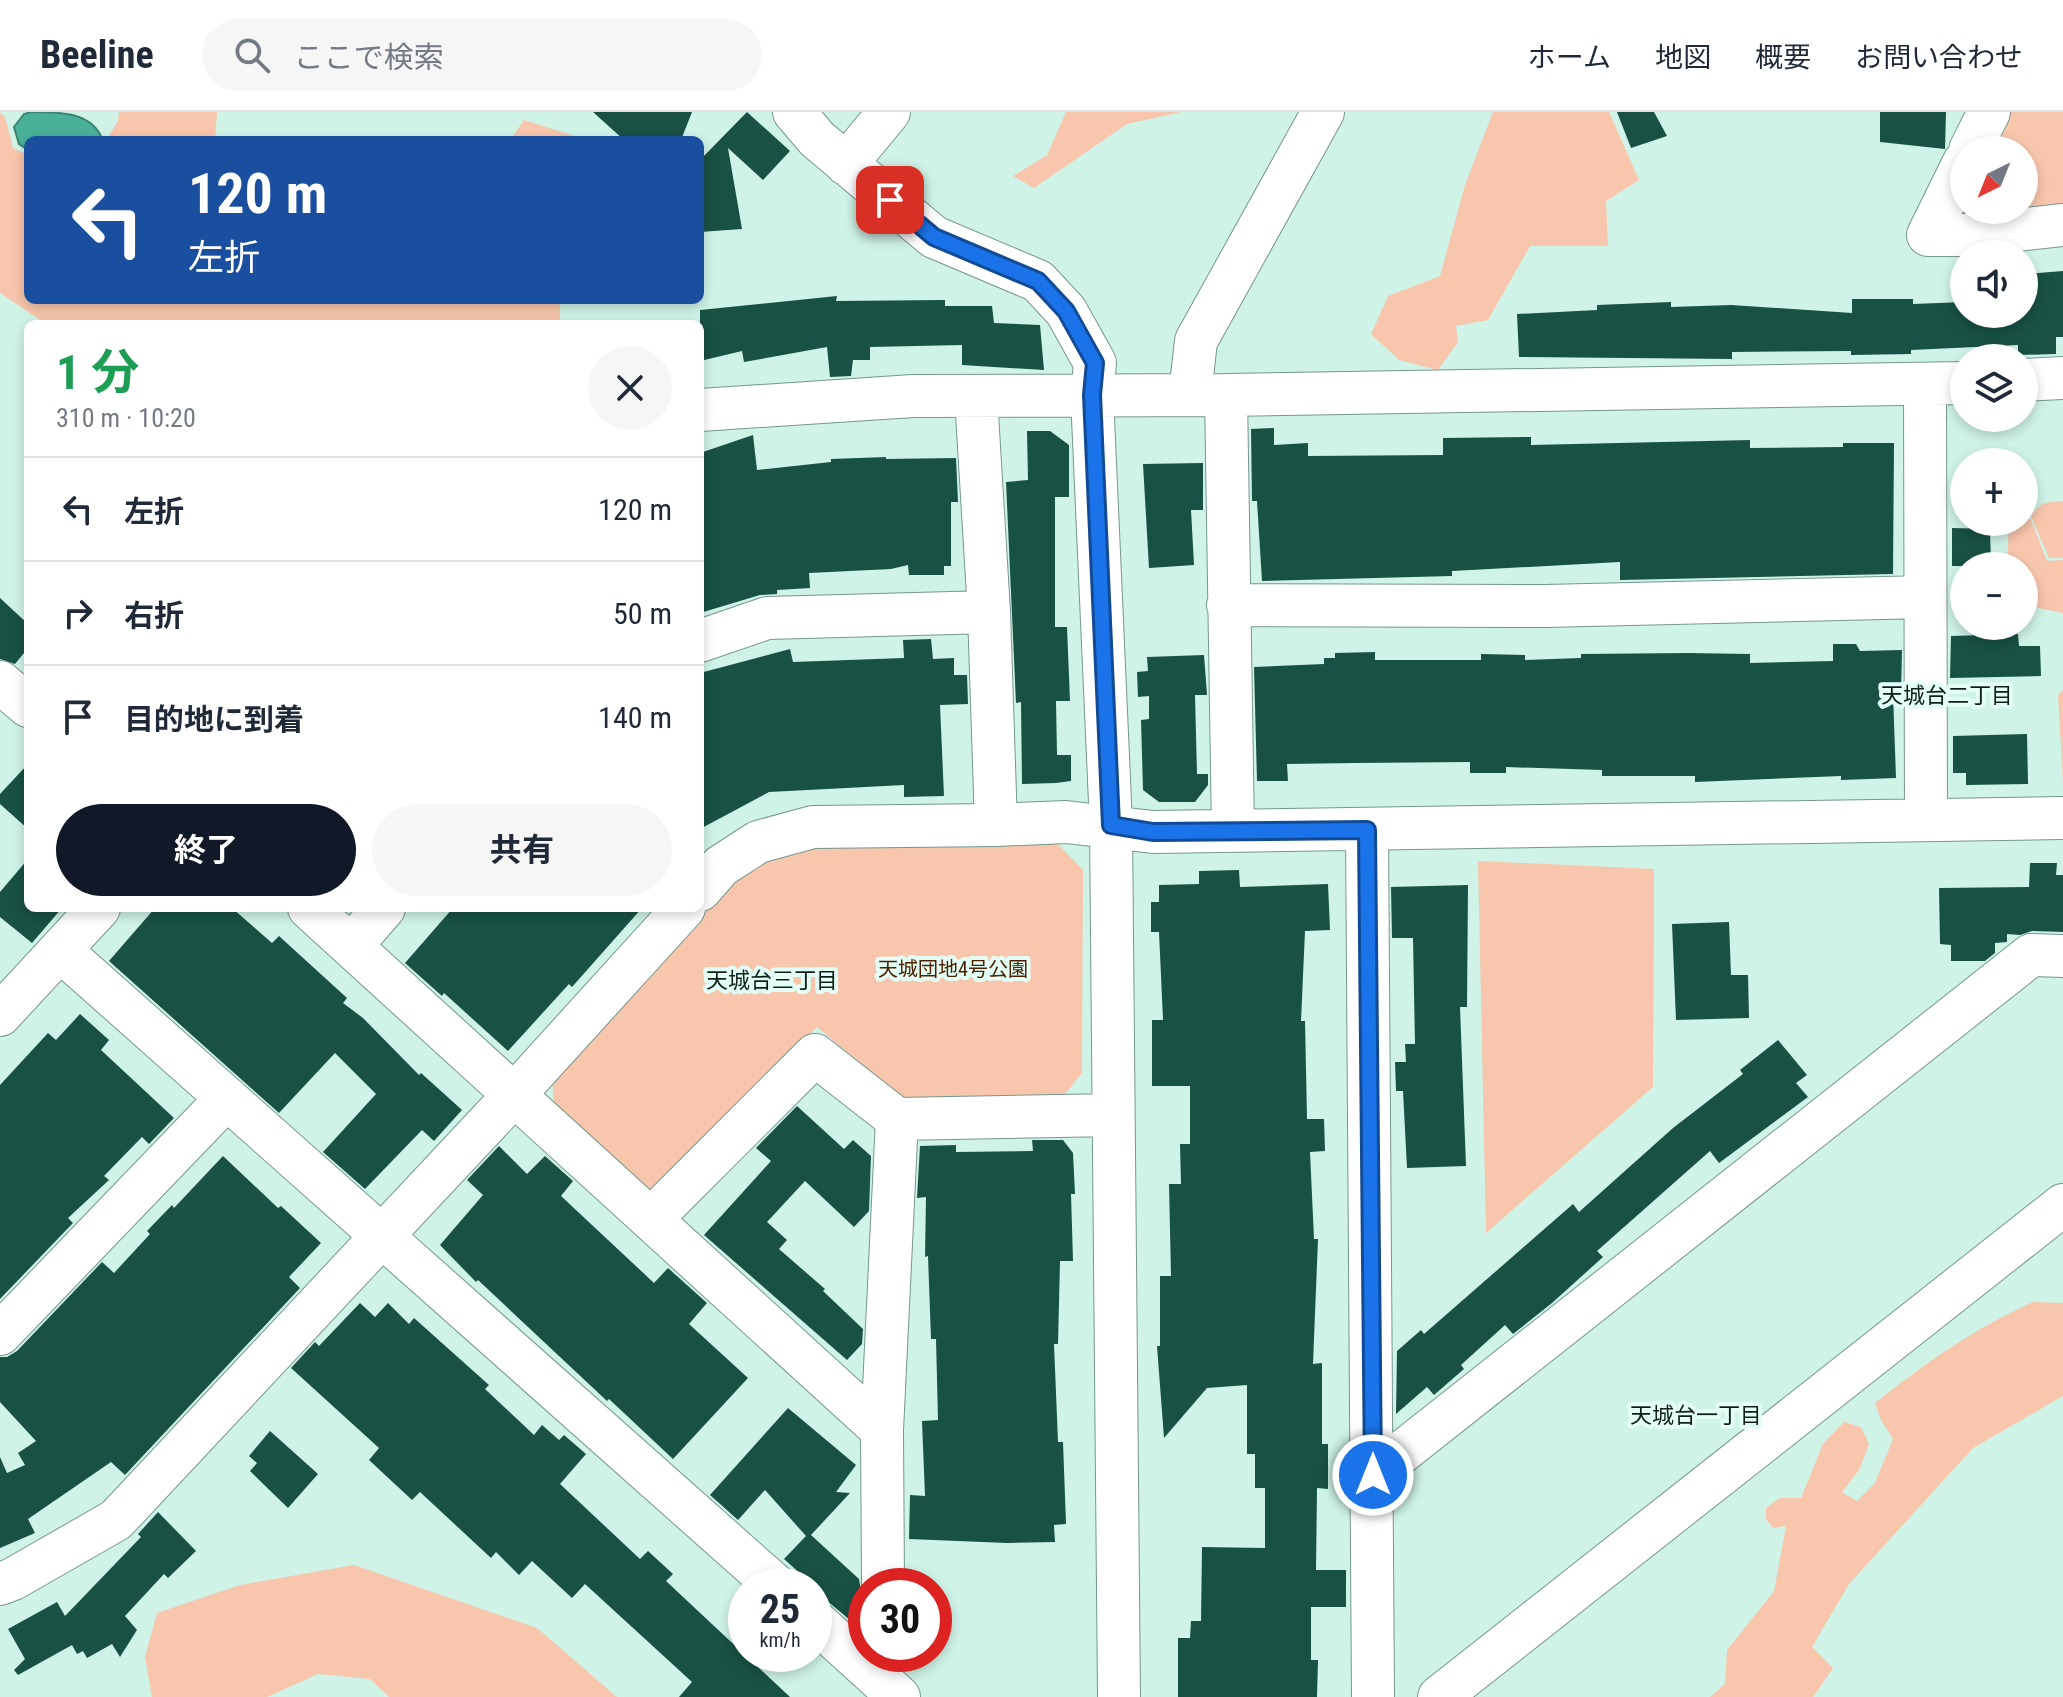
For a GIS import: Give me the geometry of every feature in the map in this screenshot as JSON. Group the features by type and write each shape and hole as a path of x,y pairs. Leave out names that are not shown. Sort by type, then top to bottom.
{"street":[{"path":"794,112 817,139 934,237 1038,281 1066,311 1095,363 1092,395 1111,825 1119,1697"},
{"path":"846,164 889,112"},
{"path":"1233,831 1228,605 1208,394 1196,341 1323,112"},
{"path":"1977,136 1989,112"},
{"path":"1950,190 1928,235 1969,235 2063,225"},
{"path":"2038,379 2063,378"},
{"path":"704,410 913,396 1944,384 1925,597 1926,818"},
{"path":"976,397 989,612 996,825"},
{"path":"1228,605 1545,606 1925,597"},
{"path":"704,640 767,618 989,612"},
{"path":"0,682 24,703"},
{"path":"704,885 721,866 758,842 813,827 1066,822 1153,832 2063,818"},
{"path":"1367,830 1373,1697"},
{"path":"8,990 61,951 95,912"},
{"path":"313,912 882,1430"},
{"path":"351,946 381,912"},
{"path":"0,1584 116,1520 514,1095 680,912"},
{"path":"61,951 756,1568"},
{"path":"1373,1475 2031,955 2063,956"},
{"path":"651,1219 815,1055 897,1119 1112,1115"},
{"path":"0,1334 227,1098"},
{"path":"883,1568 882,1430 897,1119"},
{"path":"1439,1697 2063,1205"},
{"path":"832,1634 888,1677"}],"green space":[{"path":"0,112 5,117 13,148 24,153 24,304 560,304 560,320 40,320 0,293"},
{"path":"119,112 217,112 215,136 109,136 118,121"},
{"path":"1066,112 1181,112 1127,124 1034,188 1013,176 1047,155"},
{"path":"1493,112 1609,112 1639,180 1606,201 1608,246 1530,246 1488,320 1456,326 1458,342 1438,370 1399,360 1371,334 1388,296 1440,276 1465,185"},
{"path":"2011,112 2063,112 2063,210 2038,213 2038,136 1998,136"},
{"path":"524,120 575,136 513,136"},
{"path":"2063,501 2063,558 2049,558 2038,533 2038,508 2044,503"},
{"path":"2008,536 2037,536 2047,561 2063,560 2063,613 2038,608 2038,552 2008,552"},
{"path":"2063,690 2063,782 2058,695"},
{"name":"天城団地4号公園","path":"1054,840 1083,870 1082,1073 1061,1099 901,1097 817,1027 659,1196 639,1186 554,1106 552,1076 700,912 704,912 704,908 735,879 786,852 832,844"},
{"path":"1478,861 1654,869 1653,1087 1486,1233"},
{"path":"2033,1302 2063,1303 2063,1396 1973,1448 1849,1584 1812,1647 1833,1668 1813,1697 1710,1697 1725,1684 1727,1650 1774,1591 1786,1526 1773,1528 1766,1519 1766,1508 1780,1498 1801,1498 1823,1444 1844,1422 1861,1427 1869,1444 1859,1470 1842,1492 1857,1501 1875,1483 1893,1439 1875,1403 1951,1348"},
{"path":"354,1565 537,1628 617,1697 389,1697 370,1679 318,1674 267,1697 152,1697 145,1657 157,1613 240,1585"}],"shaded area":[{"path":"24,114 72,115 89,122 101,136 24,136 24,147 19,144 14,127"}],"building":[{"path":"593,112 692,112 683,136 620,136"},
{"path":"747,112 790,151 763,180 728,148 742,229 704,232 704,156"},
{"path":"1617,112 1654,112 1667,136 1631,148"},
{"path":"1880,112 1946,112 1945,149 1880,142"},
{"path":"2063,271 2063,337 2056,337 2056,354 2038,354 2038,344 1950,344 1950,348 1911,350 1911,354 1732,352 1732,359 1519,357 1517,314 1597,310 1597,305 1671,302 1671,307 1731,305 1852,313 1852,299 1913,299 1913,304 1950,303 1950,328 2038,328 2038,273"},
{"path":"837,296 836,301 945,300 945,306 992,306 994,323 1040,325 1044,370 962,365 962,345 870,347 870,360 853,360 851,376 830,377 827,347 744,362 742,351 704,360 704,320 700,320 700,310"},
{"path":"1274,428 1274,445 1308,443 1308,456 1443,455 1443,438 1531,437 1531,445 1750,440 1750,448 1894,443 1893,574 1620,580 1620,562 1452,571 1452,576 1262,581 1257,501 1252,501 1251,429"},
{"path":"1027,431 1050,431 1069,445 1069,497 1055,497 1055,627 1067,627 1070,701 1056,701 1057,755 1071,755 1071,781 1056,783 1022,784 1021,702 1016,703 1006,482 1028,480"},
{"path":"753,435 757,470 831,462 831,459 956,458 958,502 951,502 951,566 944,566 944,575 909,575 908,565 891,569 809,573 810,588 777,590 777,594 760,595 704,612 704,452"},
{"path":"1203,463 1203,510 1191,510 1194,565 1149,568 1143,464"},
{"path":"1952,536 1990,536 1991,552 1952,552"},
{"path":"0,598 24,620 24,653 15,664 0,659"},
{"path":"931,639 933,659 954,658 954,675 967,675 968,704 940,705 944,796 904,797 904,785 769,792 704,827 704,672 790,649 793,662 904,658 903,640"},
{"path":"1951,640 2018,640 2019,646 2040,646 2041,676 1950,678"},
{"path":"1833,644 1856,644 1860,651 1902,650 1901,694 1893,694 1896,778 1841,780 1841,776 1695,782 1695,776 1602,776 1602,770 1506,767 1506,773 1470,773 1470,762 1287,764 1288,781 1257,781 1254,667 1324,664 1324,658 1335,658 1335,653 1375,652 1375,660 1481,660 1481,654 1525,655 1525,660 1581,658 1581,654 1688,653 1750,654 1750,663 1833,661"},
{"path":"1204,655 1207,695 1195,695 1197,774 1208,774 1208,785 1195,802 1159,802 1143,790 1141,720 1149,719 1149,696 1138,697 1137,672 1148,671 1147,657"},
{"path":"2027,734 2028,784 1966,785 1966,773 1953,773 1953,736"},
{"path":"24,768 24,825 0,804 0,794"},
{"path":"2030,863 2057,863 2056,875 2063,875 2063,932 2007,934 2007,942 1995,943 1995,953 1985,961 1951,961 1951,945 1940,944 1939,888 2029,887"},
{"path":"24,864 24,912 59,912 32,943 0,917 0,892"},
{"path":"1239,870 1240,887 1328,884 1330,930 1305,931 1301,1021 1305,1021 1307,1119 1324,1119 1325,1151 1310,1152 1314,1239 1318,1239 1313,1364 1322,1363 1322,1444 1328,1444 1328,1489 1317,1488 1316,1570 1346,1570 1346,1607 1311,1607 1311,1660 1318,1660 1317,1697 1178,1697 1178,1638 1190,1638 1191,1621 1201,1621 1202,1547 1265,1548 1265,1488 1255,1488 1255,1454 1247,1454 1247,1385 1207,1388 1164,1438 1157,1346 1160,1346 1160,1276 1171,1276 1169,1184 1181,1184 1180,1144 1190,1144 1190,1086 1152,1086 1152,1020 1163,1020 1159,932 1151,932 1151,902 1159,902 1159,885 1199,884 1199,871"},
{"path":"1468,885 1467,1007 1460,1007 1466,1166 1407,1168 1403,1091 1396,1091 1395,1062 1406,1062 1405,1044 1415,1044 1413,938 1392,938 1391,887"},
{"path":"152,912 237,912 272,943 279,936 347,998 343,1003 363,1018 419,1075 421,1073 462,1110 434,1141 422,1130 365,1189 323,1152 376,1094 335,1053 279,1113 109,961"},
{"path":"450,912 638,912 572,987 569,984 508,1051 444,993 442,996 405,963"},
{"path":"1729,922 1731,975 1748,975 1749,1018 1676,1020 1672,924"},
{"path":"80,1014 109,1040 101,1050 174,1118 149,1144 142,1137 104,1176 109,1180 68,1218 73,1223 0,1299 0,1085 48,1033 56,1040"},
{"path":"1778,1040 1807,1075 1796,1083 1808,1097 1719,1163 1710,1151 1597,1251 1603,1257 1552,1303 1513,1334 1505,1325 1461,1365 1464,1369 1434,1395 1427,1387 1396,1414 1397,1351 1421,1330 1424,1334 1573,1204 1579,1212 1673,1128 1743,1074 1740,1070"},
{"path":"797,1106 844,1149 853,1140 871,1156 869,1211 854,1227 805,1181 767,1222 787,1240 779,1249 825,1289 823,1291 863,1329 862,1344 847,1360 704,1235 771,1161 756,1148"},
{"path":"1032,1140 1063,1140 1073,1153 1073,1261 1060,1261 1058,1344 1054,1344 1058,1442 1063,1442 1066,1524 1054,1525 1055,1542 909,1539 910,1495 925,1496 922,1421 938,1420 936,1339 931,1339 928,1256 925,1257 926,1197 917,1198 920,1146 956,1145 956,1152 1033,1151"},
{"path":"499,1146 527,1174 545,1156 573,1181 561,1196 654,1283 668,1268 707,1303 689,1324 748,1378 673,1459 478,1280 476,1282 440,1245 483,1195 467,1180"},
{"path":"223,1156 321,1243 289,1277 300,1288 125,1475 111,1462 28,1519 35,1533 0,1548 0,1457 7,1473 25,1465 18,1453 36,1441 0,1402 0,1357 17,1351 102,1262 114,1273 150,1234 147,1231 172,1205 174,1208"},
{"path":"360,1303 375,1317 388,1303 409,1324 414,1318 489,1385 485,1389 534,1435 542,1425 559,1440 564,1435 586,1454 560,1484 640,1559 648,1551 673,1574 666,1581 728,1639 728,1672 763,1672 790,1697 679,1697 692,1682 585,1584 572,1598 532,1561 519,1575 496,1552 491,1558 420,1492 412,1500 369,1460 379,1448 291,1368 315,1342 319,1346"},
{"path":"788,1408 856,1465 836,1492 850,1493 811,1535 848,1569 848,1618 832,1605 832,1568 794,1568 784,1559 806,1536 765,1490 738,1520 710,1495"},
{"path":"270,1431 318,1474 288,1508 250,1471 257,1463 249,1456"},
{"path":"158,1512 196,1551 168,1578 164,1574 125,1616 137,1630 120,1657 112,1644 87,1658 83,1651 77,1654 72,1645 18,1675 14,1670 25,1659 8,1629 57,1602 65,1616 141,1537 138,1534"}],"district":[{"name":"天城台二丁目","path":"1947,695"},
{"name":"天城台三丁目","path":"772,980"},
{"name":"天城台一丁目","path":"1696,1415"}],"route":[{"path":"890,200 934,237 1038,281 1066,311 1095,363 1092,395 1111,825 1153,832 1367,830 1373,1475"}]}
